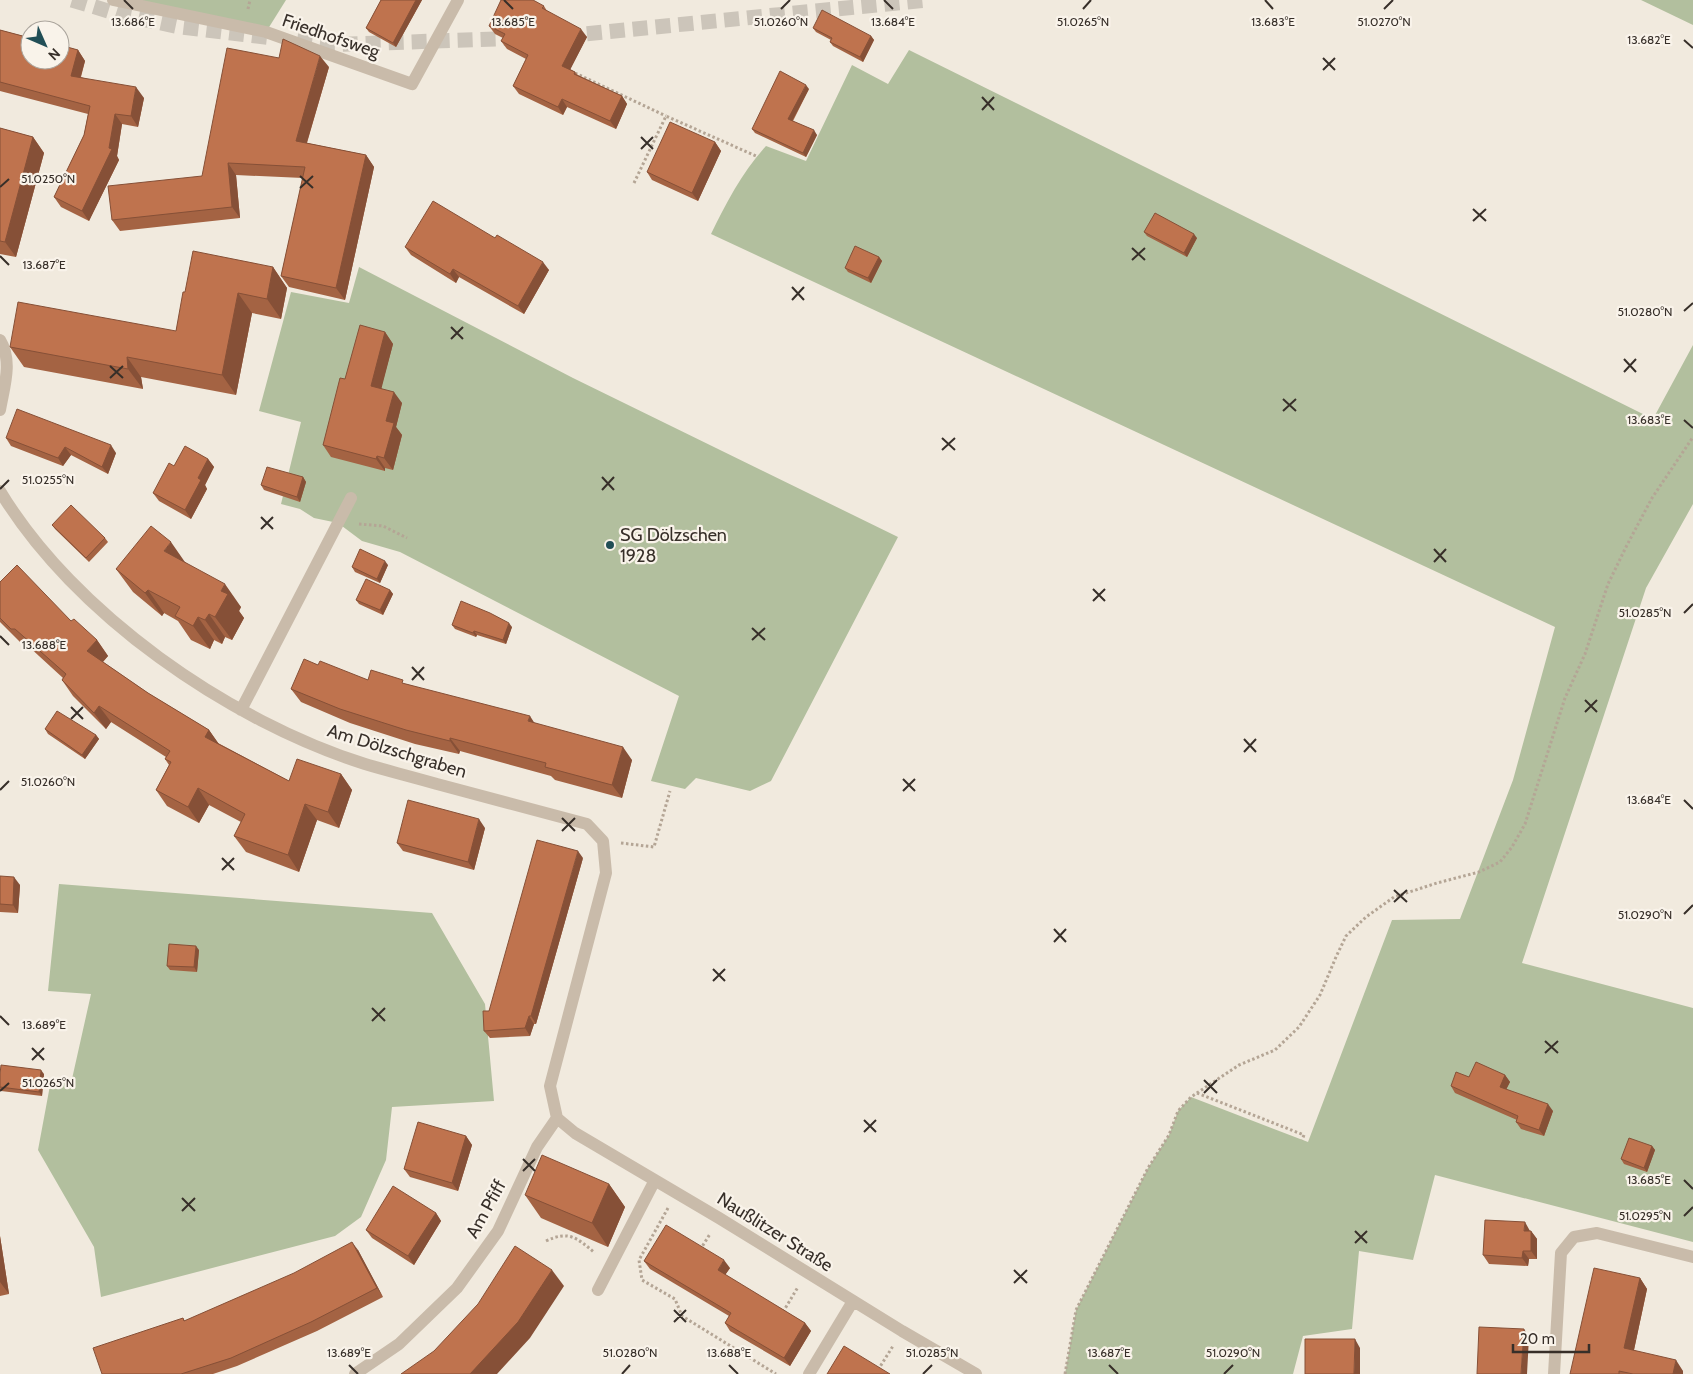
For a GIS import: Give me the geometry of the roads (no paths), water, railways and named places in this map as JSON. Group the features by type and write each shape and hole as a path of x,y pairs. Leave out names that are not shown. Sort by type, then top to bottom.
{"street":[{"name":"Friedhofsweg","path":"113,0 266,32 412,84 458,0"},
{"path":"0,340 4,346 7,364 0,410"},
{"name":"Am Dölzschgraben","path":"0,491 12,510 54,563 107,616 172,668 242,710 298,738 364,764 587,824 603,840 606,873 550,1086 557,1118"},
{"path":"242,710 351,498"},
{"name":"Naußlitzer Straße","path":"557,1118 574,1133 677,1192 853,1301 976,1374"},
{"name":"Am Pfiff","path":"355,1374 399,1344 457,1288 498,1231 537,1147 557,1118"},
{"path":"598,1290 656,1180"},
{"path":"1554,1374 1561,1253 1574,1237 1597,1233 1693,1257"},
{"path":"809,1374 853,1301"}],"tunnel":[{"path":"72,0 118,14 180,27 274,38"},
{"path":"564,36 927,0"},
{"path":"297,41 325,45 521,38"}],"place":[{"name":"SG Dölzschen 1928","path":"610,545"}]}
